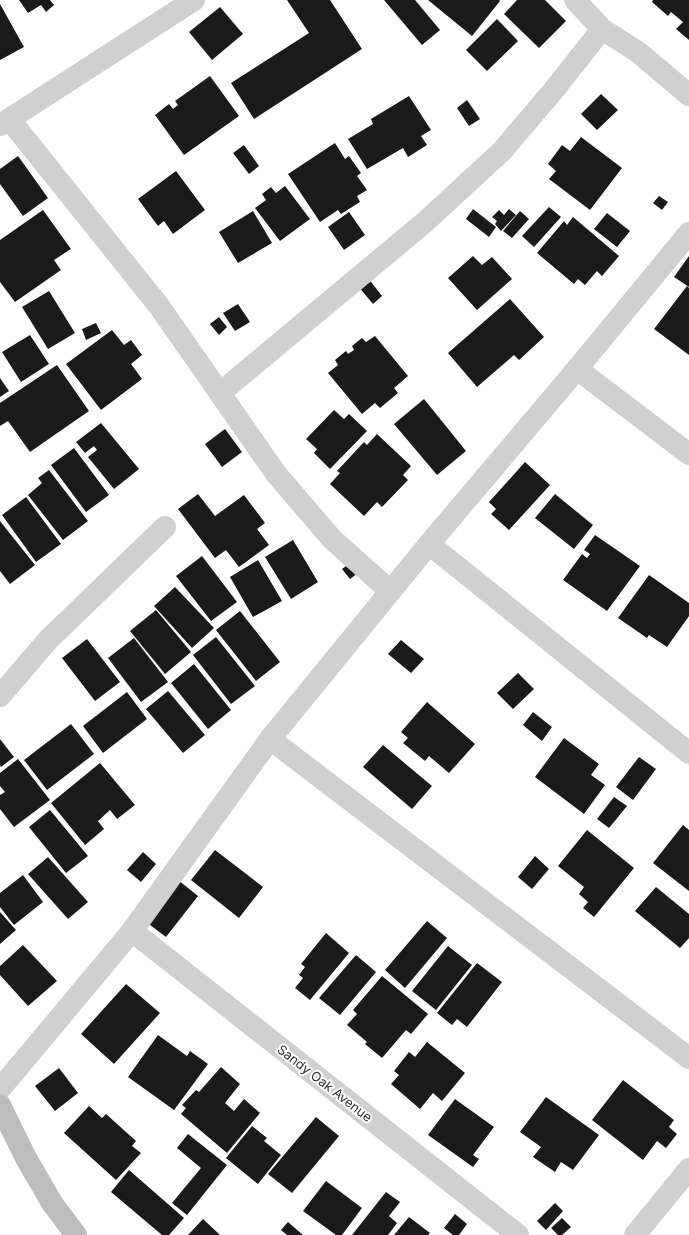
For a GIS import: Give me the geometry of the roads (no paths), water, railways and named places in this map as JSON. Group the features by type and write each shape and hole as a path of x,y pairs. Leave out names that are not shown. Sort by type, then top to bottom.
{"street":[{"path":"194,0 5,123 159,306 277,475 332,539 390,591"},
{"path":"575,0 602,30 638,52 689,95"},
{"path":"220,392 425,222 502,151 602,30"},
{"path":"0,1089 132,931 270,739 390,591 578,368 689,233"},
{"path":"578,368 689,454"},
{"path":"0,696 48,640 165,527"},
{"path":"429,544 689,753"},
{"path":"270,739 689,1058"},
{"name":"Sandy Oak Avenue","path":"132,931 518,1235"},
{"path":"0,1105 26,1158 52,1203 76,1235"},
{"path":"635,1235 689,1169"}]}
